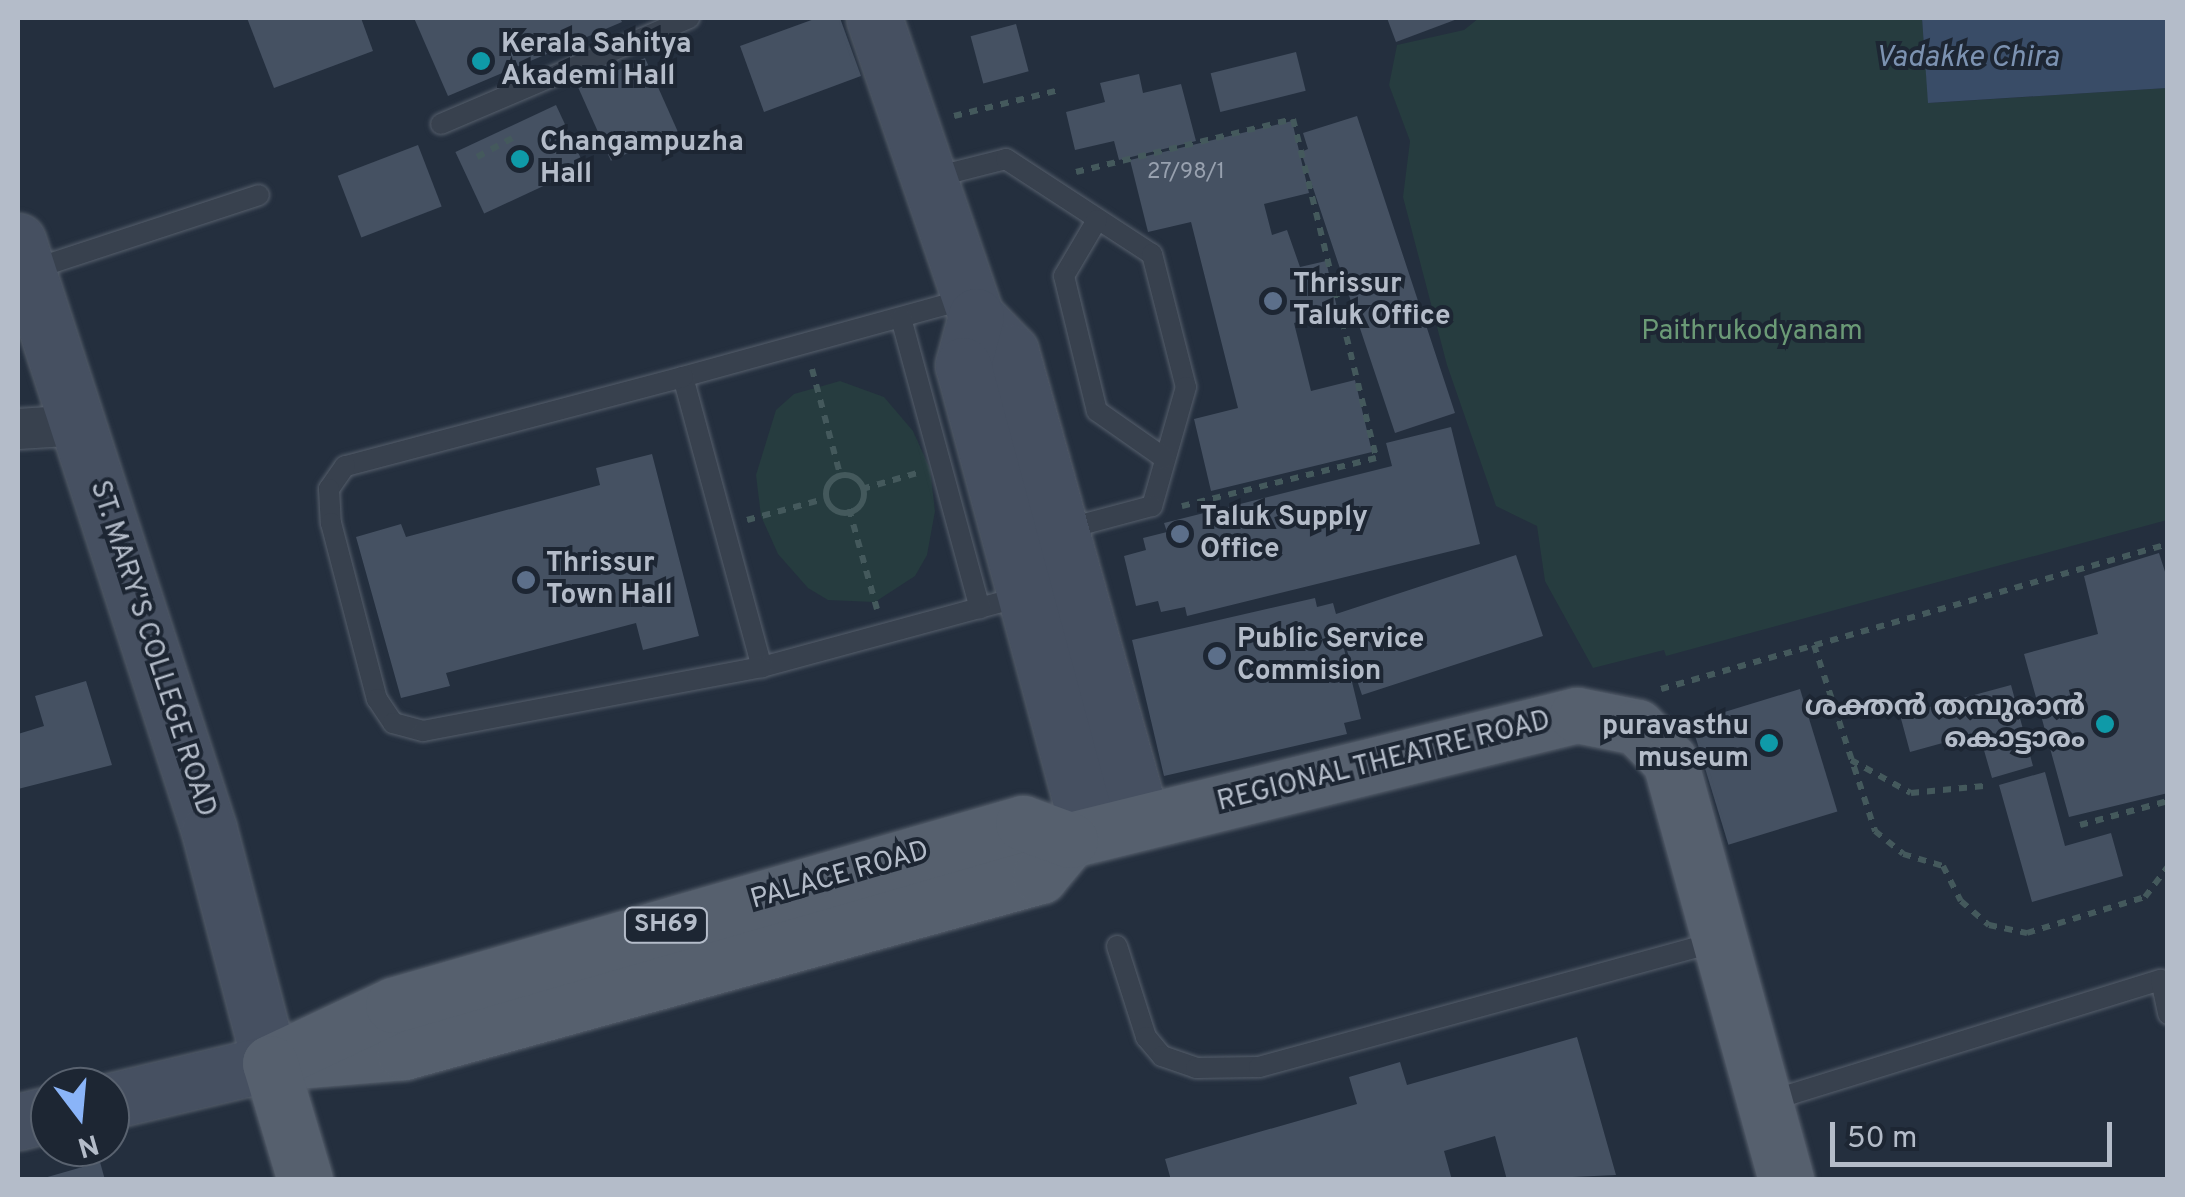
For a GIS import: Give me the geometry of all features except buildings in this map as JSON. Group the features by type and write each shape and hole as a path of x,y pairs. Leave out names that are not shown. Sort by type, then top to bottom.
{"main road":[{"path":"874,18 973,307 1011,352 1060,530 1101,832"},
{"name":"ST. MARY'S COLLEGE ROAD","path":"22,256 81,425 209,830 270,1064"},
{"path":"973,307 963,365 1003,602 1101,832"},
{"name":"REGIONAL THEATRE ROAD","path":"1101,832 1577,714 1637,727 1670,761 1786,1180"},
{"name":"PALACE ROAD","path":"270,1064 393,1005 1023,822 1101,832"},
{"path":"130,1096 270,1064 304,1180"}],"street":[{"path":"18,429 81,425"}],"lane":[{"path":"441,124 693,18"},
{"path":"929,179 1006,159 1152,254 1186,387 1152,506 1060,530"},
{"path":"22,256 258,195"},
{"path":"1097,220 1064,276 1097,411 1164,458"},
{"path":"902,318 942,466 1003,602 762,667 423,730 393,723 377,699 331,523 329,489 345,466 902,318 973,307"},
{"path":"683,377 762,667"},
{"path":"1117,946 1146,1037 1162,1056 1196,1068 1259,1066 1722,940"},
{"path":"1766,1102 2161,980 2168,1014"}],"path":[{"path":"911,126 1059,90"},
{"path":"1040,181 1293,119 1376,458 1165,510 1152,506"},
{"path":"477,157 516,136"},
{"path":"805,344 841,478"},
{"path":"862,489 942,466"},
{"path":"858,474 862,489 866,505 831,514 824,482 858,474"},
{"path":"724,526 828,498"},
{"path":"849,509 885,633"},
{"path":"1645,693 2168,544"},
{"path":"1814,644 1848,759 1875,830 1903,854 1943,866 1961,901 1989,925 2027,933 2145,897 2168,867"},
{"path":"1848,759 1911,794 1984,786"},
{"path":"2080,824 2168,801"}],"green space":[{"name":"Paithrukodyanam","path":"1479,18 1922,18 1929,103 2167,88 2167,520 1666,656 1664,650 1593,668 1545,581 1537,526 1496,506 1447,365 1403,197 1410,141 1389,85 1397,45 1464,30"},
{"path":"840,381 884,397 913,431 930,469 935,511 927,555 915,576 875,602 828,600 808,588 778,554 761,516 756,475 776,410 794,394"}],"water":[{"name":"Vadakke Chira","path":"1922,18 2167,18 2167,88 1928,103"}],"place":[{"name":"Kerala Sahitya Akademi Hall","path":"481,61"},
{"name":"Changampuzha Hall","path":"520,159"},
{"name":"Thrissur Taluk Office","path":"1273,301"},
{"name":"Taluk Supply Office","path":"1180,534"},
{"name":"Thrissur Town Hall","path":"526,580"},
{"name":"Public Service Commision","path":"1217,656"},
{"name":"ശക്തൻ തമ്പുരാൻ കൊട്ടാരം","path":"2105,724"},
{"name":"puravasthu museum","path":"1769,743"}]}
